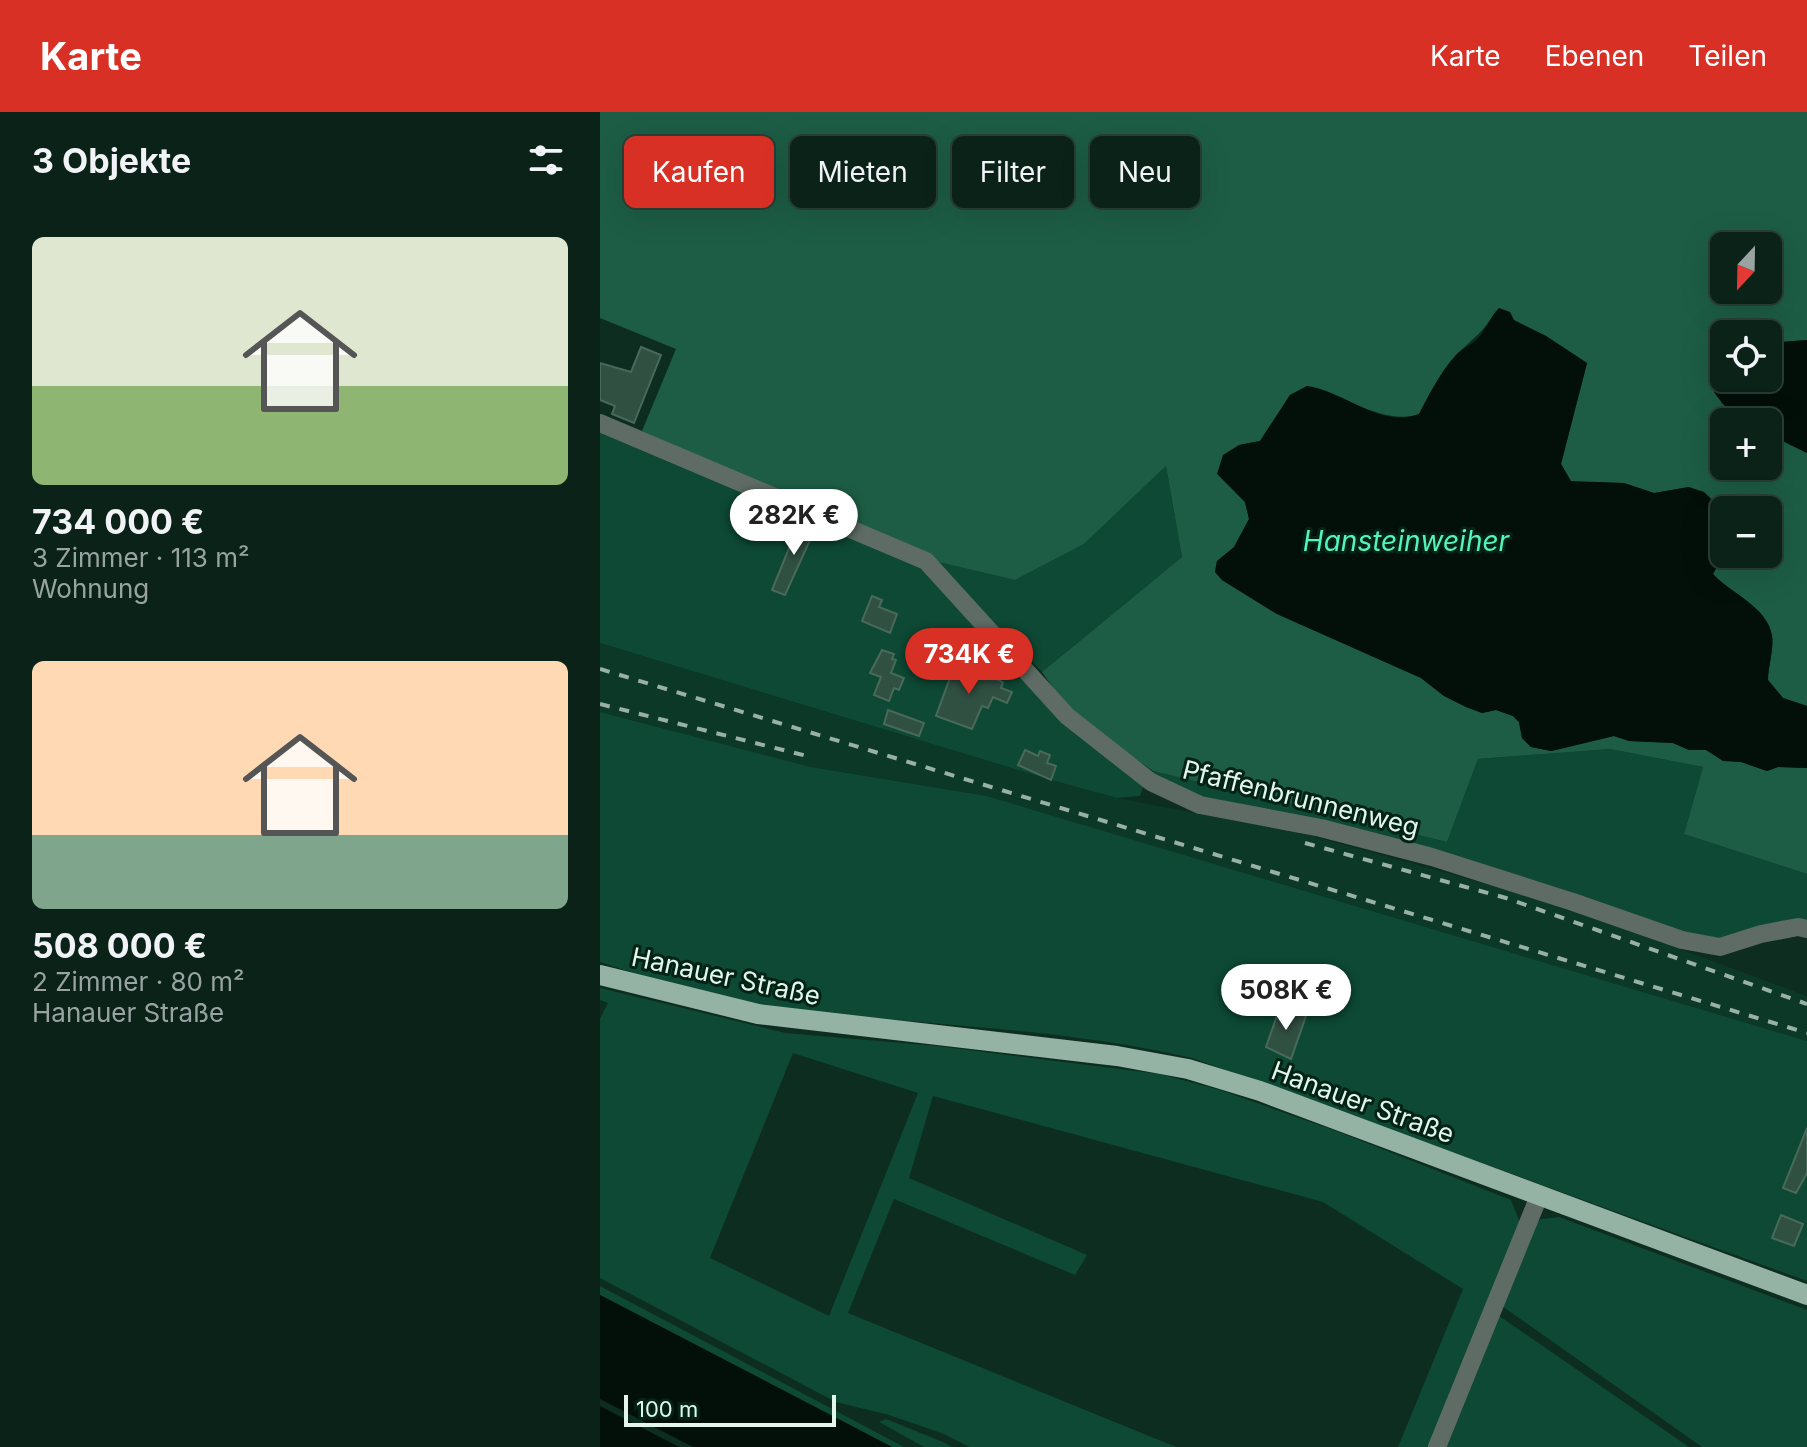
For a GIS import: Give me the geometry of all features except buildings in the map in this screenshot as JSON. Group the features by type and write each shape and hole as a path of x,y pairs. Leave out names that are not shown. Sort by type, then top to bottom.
{"main road":[{"name":"Hanauer Straße","path":"600,975 692,1000 791,1020 1117,1056 1188,1069 1260,1091 1807,1295"}],"lane":[{"name":"Pfaffenbrunnenweg","path":"600,423 926,561 1056,706 1151,782 1180,798 1200,805 1321,828 1432,857 1682,940 1720,947 1761,934 1798,927 1807,929"},
{"path":"1437,1447 1539,1196"}],"shaded area":[{"path":"600,112 1807,112 1807,340 1782,342 1782,320 1710,320 1710,392 1721,392 1721,403 1728,408 1710,408 1710,480 1782,480 1782,441 1807,453 1807,706 1783,698 1768,680 1772,641 1769,626 1756,609 1713,574 1716,568 1782,568 1782,496 1710,496 1710,501 1689,487 1654,493 1624,483 1571,482 1561,464 1587,363 1546,336 1494,314 1448,365 1419,414 1406,417 1378,413 1307,386 1290,395 1260,441 1239,445 1235,492 1245,502 1249,519 1234,547 1217,561 1215,572 1222,580 1277,614 1421,678 1444,696 1466,707 1482,713 1496,710 1513,716 1519,722 1522,738 1531,747 1552,751 1614,736 1629,741 1673,743 1689,750 1706,750 1723,760 1741,762 1767,771 1778,767 1807,768 1807,874 1684,834 1703,767 1610,749 1478,759 1447,842 1153,771 1070,712 1042,672 1182,557 1166,466 1084,544 1015,580 934,561 642,431 676,349 600,318"},
{"path":"600,431 920,567 1144,785 1140,796 1117,798 1051,780 600,643"},
{"path":"1166,466 1182,557 1042,672 934,561 1015,580 1084,544"},
{"path":"600,643 1117,798 1308,835 1552,902 1807,996 1807,1041 987,796 811,767 600,712"},
{"path":"600,712 811,767 987,796 1807,1041 1807,1281 1192,1058 1041,1033 764,1006 693,990 600,962"},
{"path":"1610,749 1703,767 1684,834 1807,874 1807,922 1727,939 1704,938 1185,795 1154,779 1153,771 1447,842 1478,759"},
{"path":"600,988 786,1033 937,1046 1160,1074 1220,1090 1339,1132 1511,1200 1521,1225 1431,1447 1398,1447 1463,1289 1323,1202 933,1096 909,1178 1087,1255 1075,1275 894,1199 848,1313 1176,1447 969,1447 944,1434 889,1415 836,1402 600,1278 600,1019 608,1003 600,1000","holes":["793,1053 918,1093 829,1316 710,1258"]},
{"path":"1559,1217 1807,1310 1807,1447 1702,1447 1502,1306 1529,1231 1541,1219"},
{"path":"600,1286 904,1447 892,1447 600,1295"},
{"path":"1495,1313 1689,1447 1443,1447"},
{"path":"886,1419 952,1447 924,1447 879,1422"}],"water":[{"name":"Hansteinweiher","path":"1499,308 1510,312 1514,320 1546,336 1587,363 1561,464 1571,481 1624,483 1654,493 1689,487 1710,498 1710,568 1716,568 1713,574 1756,609 1769,626 1772,641 1768,680 1783,698 1807,706 1807,768 1778,767 1767,771 1741,762 1723,761 1706,750 1689,750 1673,743 1629,741 1614,736 1551,751 1531,747 1522,738 1519,722 1513,716 1496,710 1482,713 1466,707 1444,696 1421,678 1277,614 1222,580 1215,572 1217,561 1234,547 1249,519 1245,502 1217,474 1223,455 1239,445 1260,441 1290,395 1307,386 1390,417 1419,414 1450,362 1477,339"},
{"path":"1807,340 1807,453 1782,441 1782,408 1727,408 1714,392 1782,392 1782,342"},
{"path":"600,1295 892,1447 693,1447 600,1399"},
{"path":"600,1406 679,1447 600,1447"}],"railway":[{"path":"600,669 1807,1033"},
{"path":"600,704 811,757"},
{"path":"1305,843 1506,898 1807,1004"}]}
